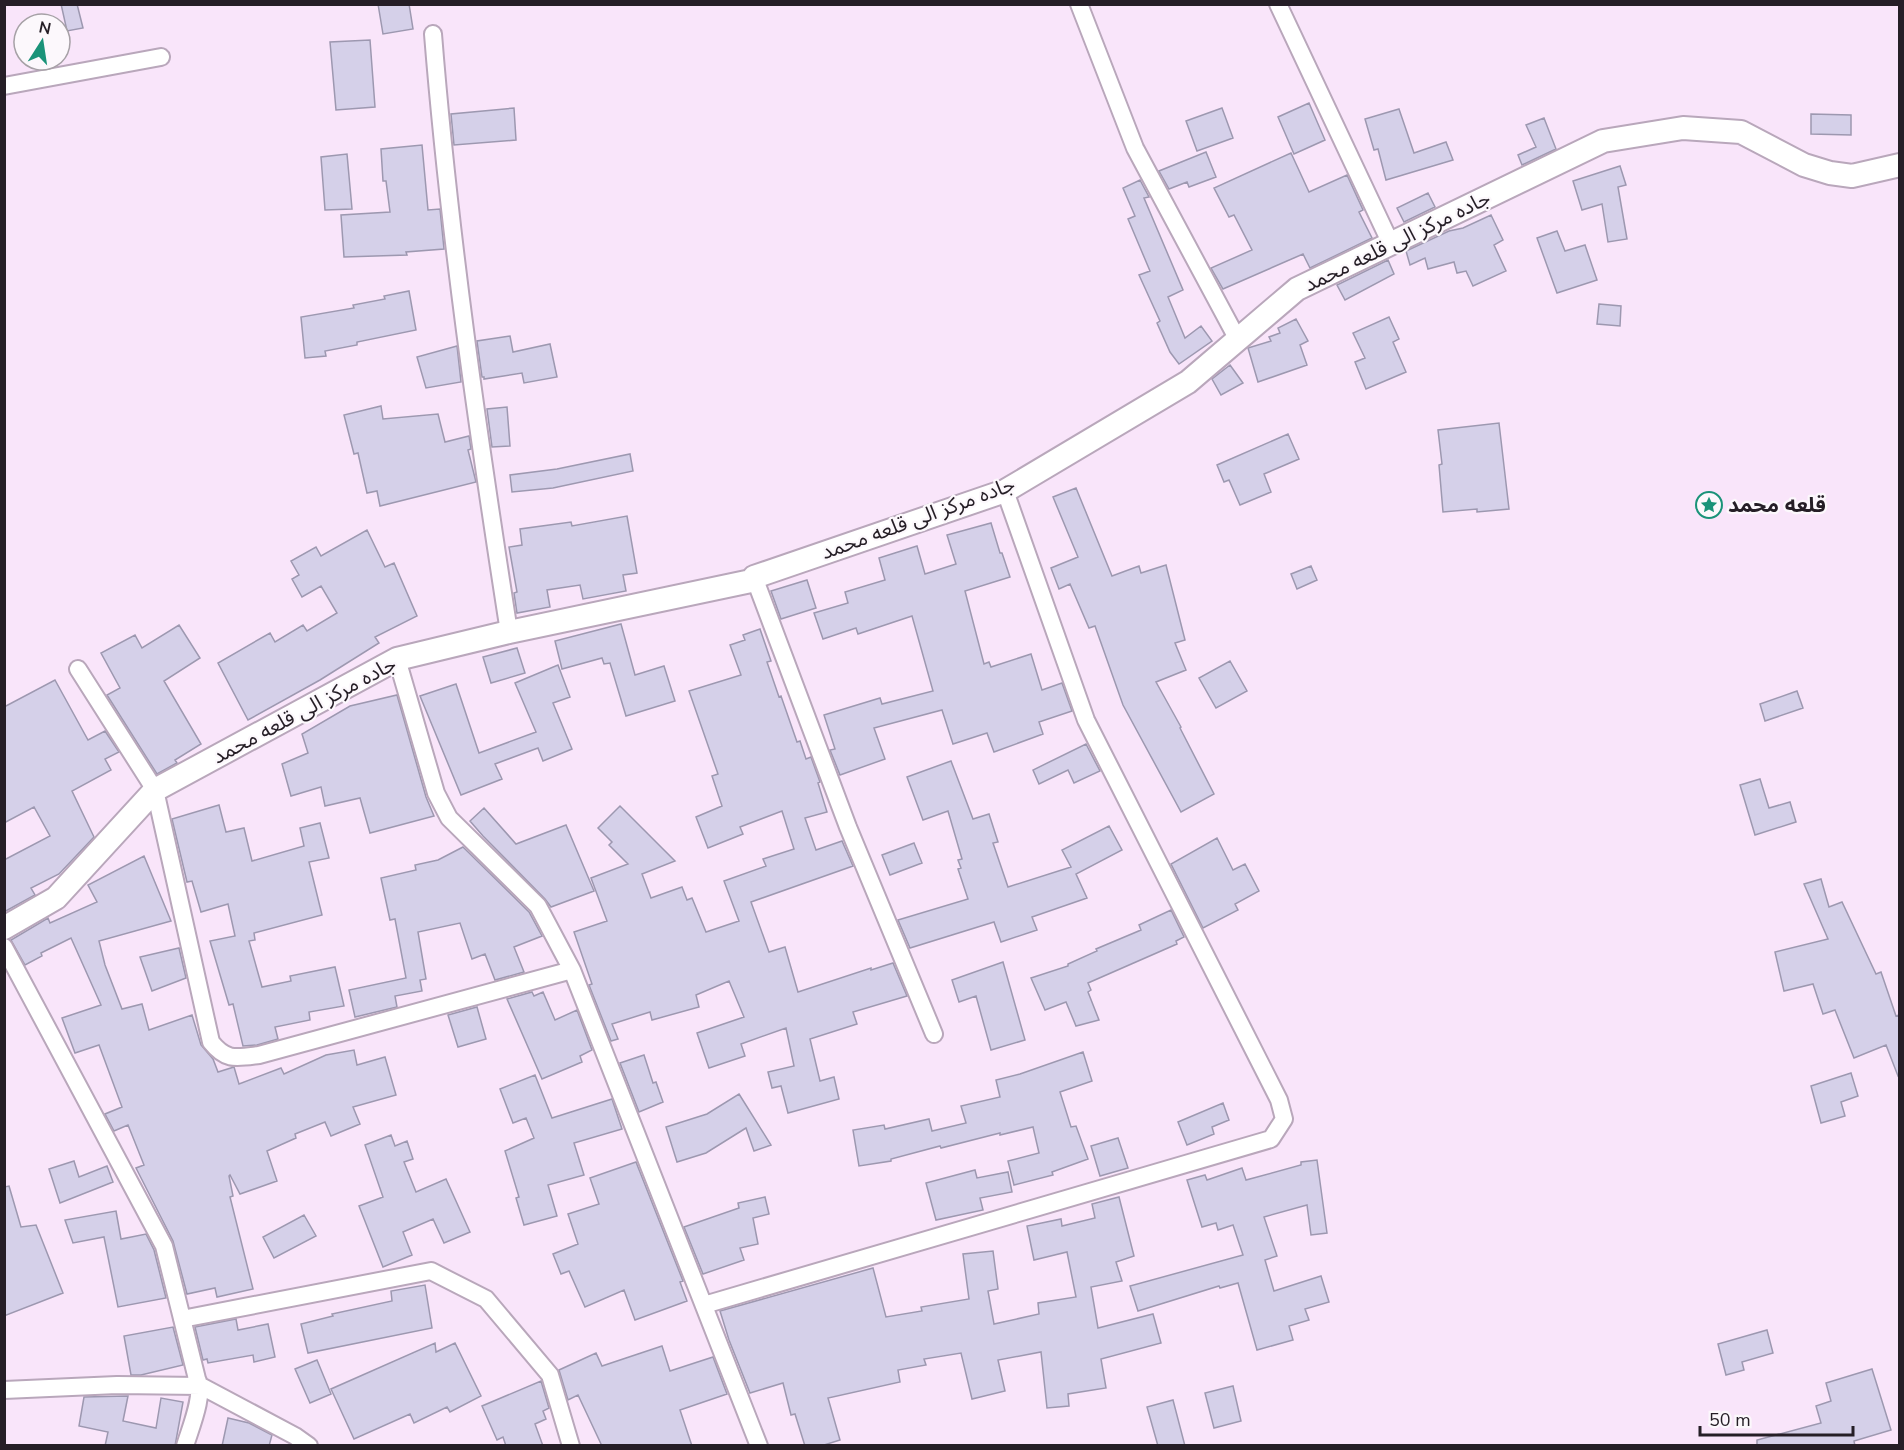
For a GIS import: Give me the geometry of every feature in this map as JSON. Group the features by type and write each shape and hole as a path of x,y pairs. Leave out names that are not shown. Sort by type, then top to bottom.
{"street":[{"path":"1079,4 1135,148 1238,340"},
{"path":"1278,4 1391,244"},
{"path":"433,34 441,131 480,442 509,632"},
{"path":"4,86 161,57"},
{"name":"جاده مرکز الی قلعه محمد","path":"4,928 56,898 155,790 397,660 509,632 752,581 754,577 1005,491 1188,382 1297,289 1603,141 1683,128 1741,132 1804,165 1830,173 1852,176 1899,165"},
{"path":"704,1305 1271,1139 1284,1119 1279,1100 1086,720 1005,491"},
{"path":"754,577 848,827 934,1034"},
{"path":"397,660 436,794 442,807 449,818 538,906 572,970 759,1446"},
{"path":"78,669 155,790 211,1042 218,1051 230,1058 259,1054 572,970"},
{"path":"4,946 164,1246 201,1386 185,1446"},
{"path":"182,1319 431,1271 486,1299 550,1375 571,1446"},
{"path":"4,1389 117,1385 201,1386 295,1436 309,1446"}],"building":[{"path":"61,4 77,4 83,28 72,30 72,12 63,12"},
{"path":"378,4 409,4 413,29 383,34"},
{"path":"370,40 375,107 336,110 330,42"},
{"path":"1309,103 1325,140 1294,154 1278,117"},
{"path":"514,108 516,140 454,145 451,114"},
{"path":"1222,108 1233,138 1197,151 1186,121"},
{"path":"1399,109 1414,153 1446,142 1453,160 1386,180 1378,149 1374,150 1365,119"},
{"path":"1811,114 1851,115 1851,135 1811,134"},
{"path":"1544,118 1556,149 1522,165 1518,155 1536,147 1526,125"},
{"path":"422,145 428,210 440,209 444,249 406,252 407,255 344,257 341,215 390,212 386,181 383,181 381,149"},
{"path":"1206,152 1216,177 1189,187 1187,182 1169,189 1159,171"},
{"path":"1291,153 1309,192 1347,175 1363,210 1359,212 1372,238 1310,268 1303,254 1223,289 1211,268 1252,250 1234,215 1229,217 1214,188"},
{"path":"347,154 352,209 325,210 321,157"},
{"path":"1620,166 1626,185 1618,187 1627,239 1608,242 1602,204 1582,210 1573,181"},
{"path":"1140,180 1149,197 1144,198 1183,290 1168,297 1185,338 1201,326 1212,341 1179,364 1170,352 1157,323 1160,321 1139,275 1150,271 1128,219 1135,216 1123,188"},
{"path":"1428,193 1435,207 1404,222 1397,208"},
{"path":"1491,215 1503,240 1494,245 1506,271 1473,286 1466,271 1457,273 1454,262 1428,269 1425,258 1410,265 1406,251"},
{"path":"1557,231 1565,251 1585,245 1597,280 1557,293 1537,238"},
{"path":"1388,260 1394,274 1345,300 1337,285"},
{"path":"409,291 416,330 325,351 326,356 305,358 301,317 354,308 353,305 385,299 384,296"},
{"path":"1599,304 1621,306 1620,326 1597,324"},
{"path":"1389,317 1399,339 1393,342 1406,372 1366,389 1355,362 1365,358 1353,333"},
{"path":"1296,319 1308,341 1300,345 1307,365 1258,382 1248,348 1271,341 1269,337 1280,333 1278,328"},
{"path":"510,336 513,352 550,344 557,377 524,383 522,373 484,379 477,341"},
{"path":"457,346 461,382 426,388 417,357"},
{"path":"1230,365 1243,383 1221,395 1212,379"},
{"path":"381,406 383,419 438,414 445,442 469,436 471,449 468,450 476,482 380,506 377,491 367,493 358,453 354,454 344,415"},
{"path":"507,407 510,446 492,447 487,409"},
{"path":"1499,423 1509,509 1443,512 1439,465 1442,464 1438,430"},
{"path":"1288,434 1299,459 1264,474 1271,492 1240,505 1229,480 1224,482 1217,465"},
{"path":"630,454 633,471 553,488 512,492 510,475 557,469"},
{"path":"1076,488 1112,576 1139,566 1141,573 1166,565 1185,640 1175,643 1186,670 1156,682 1214,794 1181,812 1123,705 1095,626 1089,628 1070,584 1059,589 1051,568 1078,557 1053,497"},
{"path":"627,516 637,573 623,575 626,591 583,599 580,585 547,590 550,607 517,613 514,593 517,592 509,547 522,545 520,529 571,522 572,526"},
{"path":"991,523 1010,577 965,591 984,664 989,662 991,667 1031,654 1042,690 1062,683 1072,711 1039,722 1043,734 994,752 987,733 953,744 942,710 874,728 885,759 840,775 830,750 835,749 824,715 880,698 882,704 933,691 912,616 858,634 856,628 823,639 814,613 848,603 845,592 885,580 879,558 917,546 925,574 956,564 947,535"},
{"path":"367,530 385,567 394,563 417,616 375,637 379,643 320,680 248,720 218,663 270,633 275,642 303,625 307,631 337,613 321,586 302,597 292,579 299,575 291,561 316,547 321,556"},
{"path":"1311,566 1317,580 1297,589 1291,574"},
{"path":"807,580 816,608 781,619 771,591"},
{"path":"621,624 635,675 664,666 675,701 626,716 610,663 604,664 602,658 562,669 555,641"},
{"path":"179,625 200,658 164,681 201,744 175,760 177,763 157,774 107,695 120,688 101,653 135,635 142,648"},
{"path":"760,629 771,661 767,662 779,697 781,696 797,742 800,741 806,759 811,757 820,782 818,783 827,812 805,818 816,850 842,841 853,866 751,902 769,952 785,947 798,992 893,963 907,996 853,1012 857,1024 810,1039 820,1081 834,1077 839,1099 788,1113 781,1086 772,1088 768,1072 794,1066 786,1028 741,1044 745,1056 709,1068 697,1033 744,1017 729,981 696,995 699,1007 652,1020 650,1012 612,1024 618,1039 611,1041 589,985 592,984 574,932 607,921 591,878 628,864 609,845 612,842 598,828 620,806 675,861 642,874 651,898 682,887 687,900 692,898 706,932 739,921 724,881 766,866 763,859 794,849 782,811 740,827 743,834 708,848 696,817 722,806 712,776 718,774 689,691 741,675 730,645 745,640 743,635"},
{"path":"517,648 525,673 491,683 483,657"},
{"path":"1230,661 1247,691 1216,708 1199,678"},
{"path":"558,665 570,697 553,703 572,749 543,761 538,748 495,764 502,779 461,795 420,696 456,684 479,753 536,732 515,683"},
{"path":"55,680 88,740 105,731 119,752 105,759 111,770 72,791 94,837 59,874 31,888 35,895 4,912 4,860 50,836 34,807 4,823 4,707"},
{"path":"1797,691 1803,708 1765,721 1760,704"},
{"path":"397,695 426,797 434,816 370,833 360,798 325,806 321,787 291,796 282,764 308,753 302,734 350,706"},
{"path":"1086,744 1100,771 1074,783 1068,770 1039,784 1033,770"},
{"path":"951,761 973,819 989,814 998,842 993,843 1008,887 1071,867 1062,850 1109,826 1122,850 1076,874 1087,898 1032,917 1037,930 1001,942 994,922 910,948 898,920 968,899 958,869 961,868 958,860 962,859 948,811 923,820 907,777"},
{"path":"1760,779 1769,808 1790,802 1796,822 1755,835 1740,785"},
{"path":"219,805 226,832 244,828 252,861 304,846 300,828 320,823 329,858 309,862 322,915 254,933 255,940 249,941 262,987 291,981 290,976 335,967 344,1006 309,1012 310,1020 275,1027 278,1039 257,1045 243,1046 233,1004 229,1005 210,941 235,936 228,904 201,912 192,881 187,882 172,819"},
{"path":"484,808 516,844 566,825 594,891 551,907 470,821"},
{"path":"1217,838 1233,870 1245,864 1259,891 1235,904 1238,910 1203,928 1171,864"},
{"path":"914,843 922,863 890,875 882,855"},
{"path":"463,847 529,912 542,936 514,947 524,972 495,980 485,954 472,959 460,923 418,932 426,979 420,980 422,991 395,996 397,1007 355,1017 349,990 406,978 395,919 390,920 381,878 416,870 415,865 438,860"},
{"path":"144,856 171,921 99,941 105,965 122,1009 142,1004 149,1030 192,1015 201,1045 213,1059 218,1072 234,1067 239,1084 281,1068 284,1074 326,1055 354,1050 357,1065 385,1057 396,1095 353,1107 360,1124 331,1136 325,1122 295,1134 296,1138 267,1151 277,1181 240,1194 229,1176 233,1196 230,1197 253,1289 217,1297 215,1288 187,1294 173,1241 136,1168 144,1165 128,1125 114,1131 105,1114 122,1107 99,1045 75,1053 62,1018 101,1005 71,938 41,953 42,956 25,965 11,940 48,918 50,923 97,902 88,885"},
{"path":"1821,879 1829,907 1842,902 1876,974 1881,972 1896,1016 1899,1015 1898,1076 1886,1045 1854,1058 1835,1010 1823,1014 1813,984 1784,991 1775,952 1828,939 1804,884"},
{"path":"1171,910 1184,937 1176,941 1177,944 1088,983 1091,990 1088,992 1099,1020 1076,1026 1066,1002 1045,1010 1031,978 1068,966 1097,951 1096,949 1141,930 1139,925"},
{"path":"179,948 186,978 152,991 140,957"},
{"path":"1003,962 1025,1040 991,1050 976,996 959,1002 952,980"},
{"path":"532,992 534,996 543,992 555,1020 577,1010 592,1050 580,1056 582,1062 542,1079 507,999"},
{"path":"477,1007 486,1039 458,1047 448,1015"},
{"path":"1083,1052 1092,1081 1060,1092 1071,1127 1076,1126 1088,1159 1052,1172 1053,1175 1014,1185 1008,1161 1039,1153 1033,1127 941,1148 940,1146 891,1159 891,1161 859,1166 853,1130 884,1125 885,1129 929,1119 932,1131 966,1123 961,1106 1000,1097 996,1080"},
{"path":"644,1055 653,1083 656,1082 663,1102 639,1112 620,1063"},
{"path":"1851,1073 1858,1096 1841,1102 1845,1116 1821,1123 1811,1086"},
{"path":"535,1075 552,1118 612,1099 622,1129 574,1143 584,1175 548,1185 557,1216 524,1225 516,1198 519,1197 505,1151 534,1138 526,1118 513,1123 500,1089"},
{"path":"739,1094 771,1145 754,1151 746,1128 706,1153 677,1162 666,1127 707,1114"},
{"path":"1223,1103 1229,1120 1212,1127 1214,1134 1187,1145 1178,1122"},
{"path":"391,1135 395,1146 407,1141 413,1159 404,1162 416,1192 446,1179 470,1232 444,1243 433,1219 403,1232 412,1255 383,1267 359,1206 383,1197 365,1145"},
{"path":"1118,1138 1128,1168 1100,1176 1091,1146"},
{"path":"1317,1160 1327,1233 1311,1235 1307,1205 1264,1217 1277,1256 1265,1260 1274,1291 1321,1276 1329,1302 1305,1309 1309,1320 1289,1326 1293,1340 1257,1350 1238,1283 1220,1288 1219,1286 1138,1311 1130,1286 1243,1255 1233,1225 1218,1230 1216,1223 1202,1227 1187,1180 1205,1175 1207,1180 1242,1168 1246,1180 1301,1165 1301,1162"},
{"path":"74,1161 79,1177 107,1166 113,1182 60,1203 49,1169"},
{"path":"636,1162 683,1281 680,1282 687,1301 635,1320 624,1290 585,1307 569,1271 561,1274 553,1254 578,1244 568,1214 599,1204 590,1178"},
{"path":"975,1170 977,1178 1008,1172 1012,1192 980,1198 983,1210 936,1220 926,1183"},
{"path":"9,1186 21,1227 36,1225 63,1293 4,1316 4,1187"},
{"path":"765,1197 769,1214 753,1218 758,1244 740,1248 744,1260 703,1274 684,1227 739,1208 738,1203"},
{"path":"1119,1197 1134,1256 1116,1262 1122,1281 1091,1287 1098,1328 1153,1314 1161,1343 1101,1359 1106,1388 1068,1394 1069,1406 1047,1408 1041,1352 998,1360 1005,1391 972,1399 961,1353 924,1359 926,1365 898,1370 900,1382 828,1398 840,1440 821,1446 805,1446 795,1414 791,1415 783,1383 750,1393 720,1311 873,1268 886,1317 922,1311 921,1307 969,1299 963,1254 993,1251 998,1289 988,1291 994,1324 1039,1314 1038,1303 1076,1297 1067,1252 1034,1260 1027,1226 1061,1219 1062,1226 1095,1218 1092,1204"},
{"path":"116,1211 121,1239 146,1234 154,1250 166,1298 118,1307 104,1237 73,1243 65,1220"},
{"path":"304,1215 316,1236 274,1258 263,1237"},
{"path":"425,1285 432,1328 308,1353 301,1324 333,1316 332,1314 392,1301 391,1291"},
{"path":"236,1319 238,1330 268,1324 275,1357 254,1362 253,1355 208,1363 207,1359 203,1360 195,1327"},
{"path":"173,1327 183,1365 141,1375 131,1375 124,1336"},
{"path":"1767,1330 1773,1353 1742,1362 1744,1370 1726,1375 1718,1344"},
{"path":"435,1343 436,1352 455,1343 481,1396 450,1412 447,1407 414,1423 410,1414 354,1439 331,1389"},
{"path":"662,1346 670,1371 713,1357 727,1394 680,1410 692,1446 602,1446 578,1395 568,1400 559,1370 596,1353 602,1366"},
{"path":"317,1360 331,1394 310,1403 295,1369"},
{"path":"1872,1369 1891,1430 1854,1441 1855,1446 1757,1446 1757,1440 1821,1423 1816,1406 1831,1401 1826,1383"},
{"path":"541,1381 549,1408 543,1411 546,1419 535,1424 543,1446 506,1446 503,1437 497,1440 482,1406"},
{"path":"1233,1386 1241,1421 1214,1428 1205,1393"},
{"path":"128,1396 123,1421 156,1428 161,1398 183,1402 175,1446 105,1446 108,1432 79,1426 84,1397"},
{"path":"1173,1400 1185,1446 1158,1446 1147,1407"},
{"path":"228,1418 249,1423 272,1435 269,1446 222,1446"}],"place":[{"name":"قلعه محمد","path":"1709,505"}]}
